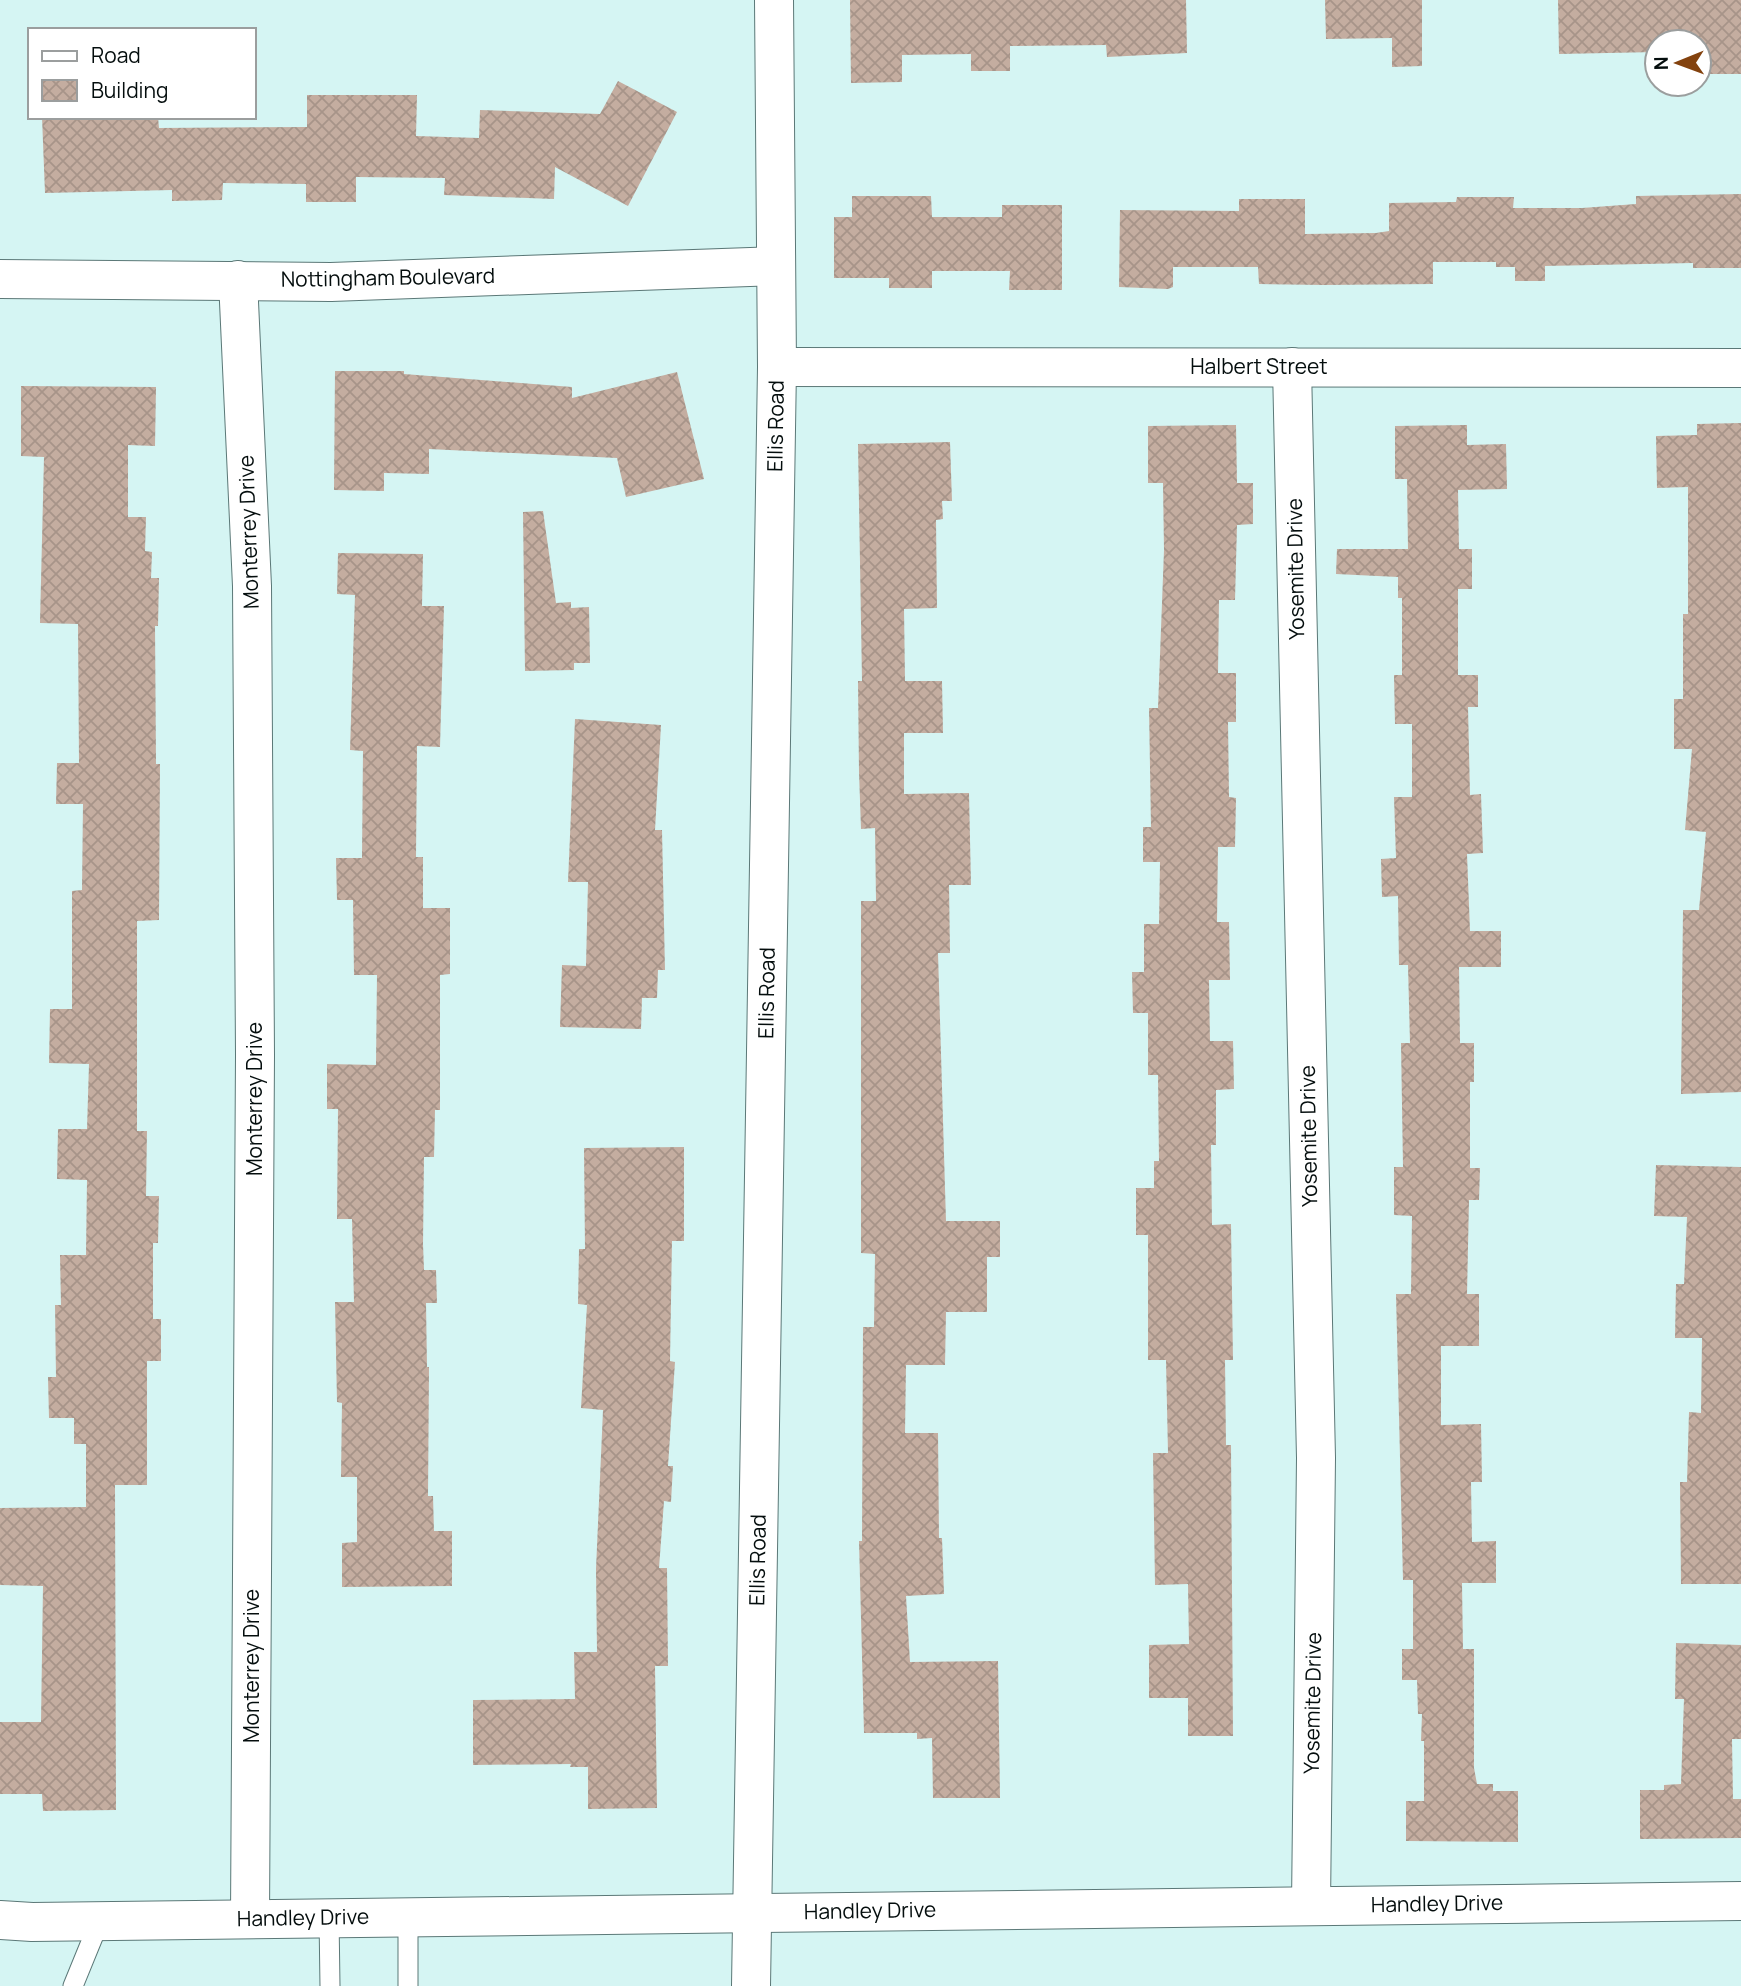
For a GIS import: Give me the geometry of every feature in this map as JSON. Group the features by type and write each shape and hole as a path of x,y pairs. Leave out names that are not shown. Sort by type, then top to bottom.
{"street":[{"name":"Ellis Road","path":"751,1986 777,367 774,0"},
{"name":"Nottingham Boulevard","path":"0,279 331,282 776,267"},
{"name":"Monterrey Drive","path":"238,280 252,600 255,1055 250,1918"},
{"name":"Halbert Street","path":"777,367 1741,368"},
{"name":"Yosemite Drive","path":"1292,367 1316,1458 1311,1906"},
{"name":"Handley Drive","path":"0,1920 32,1923 250,1918 1741,1901"}],"lane":[{"path":"408,1916 408,1986"},
{"path":"329,1917 330,1986"},
{"path":"73,1986 100,1920"}],"building":[{"path":"850,0 1186,0 1187,53 1107,57 1106,45 1010,46 1010,71 971,71 971,54 902,55 902,82 851,83"},
{"path":"1325,0 1422,0 1422,66 1392,67 1392,38 1326,39"},
{"path":"1558,0 1741,0 1741,74 1713,74 1713,28 1643,28 1643,52 1559,54"},
{"path":"618,81 677,112 628,206 555,167 554,199 444,195 445,178 356,177 356,202 306,202 306,184 223,183 222,200 172,201 172,190 45,193 42,119 158,119 159,128 307,127 307,95 417,95 416,136 479,138 480,110 600,114"},
{"path":"1741,194 1741,268 1693,268 1693,263 1545,266 1545,281 1515,281 1515,267 1496,267 1496,262 1433,262 1433,284 1324,285 1259,284 1258,267 1173,267 1173,287 1168,289 1119,287 1120,210 1239,211 1239,199 1305,199 1305,234 1376,233 1389,231 1389,203 1456,202 1457,197 1514,197 1513,208 1582,208 1636,204 1636,196"},
{"path":"852,196 931,196 932,217 1002,217 1002,205 1062,205 1062,290 1009,290 1010,271 932,271 932,288 889,288 889,278 834,278 834,217 852,217"},
{"path":"335,371 404,371 404,374 572,387 572,398 677,372 704,479 626,497 617,458 429,449 429,474 384,473 384,491 334,490"},
{"path":"21,386 156,387 155,446 128,445 128,517 146,517 145,551 152,552 151,578 159,578 158,626 155,626 156,764 160,764 159,920 137,921 137,1131 147,1131 146,1196 159,1196 158,1243 153,1243 153,1319 161,1319 161,1361 147,1361 147,1485 115,1485 116,1810 43,1811 42,1794 0,1794 0,1722 41,1722 43,1586 0,1585 0,1508 86,1507 86,1444 74,1444 74,1418 49,1418 48,1377 56,1377 55,1305 61,1305 60,1255 86,1255 87,1180 57,1179 58,1129 87,1129 89,1064 49,1063 50,1009 72,1009 72,891 82,890 83,804 56,804 57,763 79,763 78,624 40,623 44,457 21,456"},
{"path":"1741,423 1741,1092 1681,1094 1683,910 1699,910 1706,832 1685,830 1692,749 1674,749 1674,699 1683,699 1683,614 1688,614 1688,487 1657,488 1656,436 1697,435 1697,424"},
{"path":"1236,425 1237,483 1253,483 1253,524 1237,525 1235,600 1219,600 1218,673 1236,673 1236,722 1228,722 1229,797 1236,798 1235,847 1218,847 1217,922 1229,922 1230,980 1209,980 1210,1041 1233,1041 1234,1089 1216,1090 1216,1145 1211,1145 1212,1225 1231,1224 1233,1360 1225,1360 1226,1445 1231,1445 1233,1736 1188,1736 1188,1698 1149,1698 1149,1645 1189,1644 1188,1584 1155,1585 1153,1453 1168,1453 1166,1360 1148,1360 1148,1235 1136,1235 1136,1188 1154,1188 1154,1161 1159,1161 1158,1075 1148,1075 1148,1013 1133,1013 1132,972 1144,972 1144,924 1159,924 1160,862 1143,862 1143,827 1151,827 1149,708 1158,708 1164,550 1163,483 1148,483 1148,426"},
{"path":"1467,425 1467,445 1506,444 1507,489 1458,490 1459,549 1472,549 1472,589 1458,589 1458,675 1478,675 1478,707 1468,707 1470,795 1481,794 1483,853 1467,854 1470,931 1501,931 1501,967 1459,967 1460,1043 1474,1043 1474,1082 1470,1082 1470,1168 1480,1168 1479,1200 1469,1200 1467,1294 1479,1294 1479,1346 1441,1346 1441,1425 1481,1424 1482,1482 1471,1482 1472,1542 1496,1541 1496,1583 1462,1583 1463,1649 1474,1649 1474,1768 1477,1784 1493,1784 1493,1791 1518,1791 1518,1842 1406,1841 1406,1801 1424,1801 1424,1741 1421,1741 1422,1714 1418,1714 1417,1680 1402,1680 1402,1649 1413,1649 1413,1580 1403,1580 1396,1294 1411,1294 1412,1216 1394,1215 1394,1167 1403,1167 1401,1043 1410,1043 1408,965 1399,965 1398,896 1382,897 1381,859 1396,858 1394,797 1412,797 1412,724 1395,724 1394,675 1402,675 1402,598 1398,598 1398,577 1336,574 1337,549 1408,549 1407,479 1395,479 1395,426"},
{"path":"950,442 952,501 942,501 943,519 936,520 937,608 904,609 905,681 942,681 943,733 904,733 904,794 969,793 971,885 949,885 950,953 938,953 946,1221 1000,1221 1000,1257 987,1257 987,1312 946,1312 945,1365 906,1365 905,1433 938,1433 939,1538 942,1538 944,1594 906,1596 910,1662 998,1661 1000,1798 933,1798 932,1738 917,1739 917,1733 864,1733 859,1541 862,1541 863,1327 874,1327 875,1254 861,1253 861,901 876,901 875,828 861,829 858,681 862,681 858,444"},
{"path":"543,511 556,603 571,602 571,608 589,607 590,663 574,663 574,670 525,671 523,512"},
{"path":"338,553 423,554 422,606 444,606 440,747 417,746 416,857 423,857 423,908 450,908 450,974 440,975 440,1110 435,1110 434,1157 424,1157 423,1244 424,1270 436,1270 437,1303 426,1303 429,1367 428,1496 433,1496 434,1531 452,1531 452,1586 342,1587 342,1543 357,1542 357,1477 341,1477 342,1403 337,1402 335,1302 354,1302 352,1219 337,1219 338,1109 327,1109 327,1064 376,1065 377,975 354,975 353,900 337,900 336,858 362,858 363,751 350,750 355,595 337,594"},
{"path":"575,719 661,725 655,830 662,830 665,970 658,970 657,998 642,998 641,1029 560,1027 562,965 586,966 588,882 568,882"},
{"path":"684,1147 684,1241 672,1241 670,1361 675,1362 668,1466 673,1466 671,1502 664,1501 659,1568 667,1568 668,1666 655,1666 657,1808 588,1809 588,1767 570,1767 571,1764 473,1765 473,1700 575,1699 574,1652 597,1652 596,1569 603,1410 581,1408 587,1305 578,1304 579,1249 585,1249 584,1148"},
{"path":"1656,1165 1741,1167 1741,1584 1681,1584 1680,1482 1687,1482 1689,1412 1701,1413 1702,1338 1675,1338 1676,1284 1684,1284 1687,1217 1654,1216"},
{"path":"1676,1643 1741,1645 1741,1739 1732,1739 1733,1799 1741,1799 1741,1838 1640,1839 1640,1790 1664,1790 1664,1785 1681,1784 1684,1699 1675,1699"}]}
